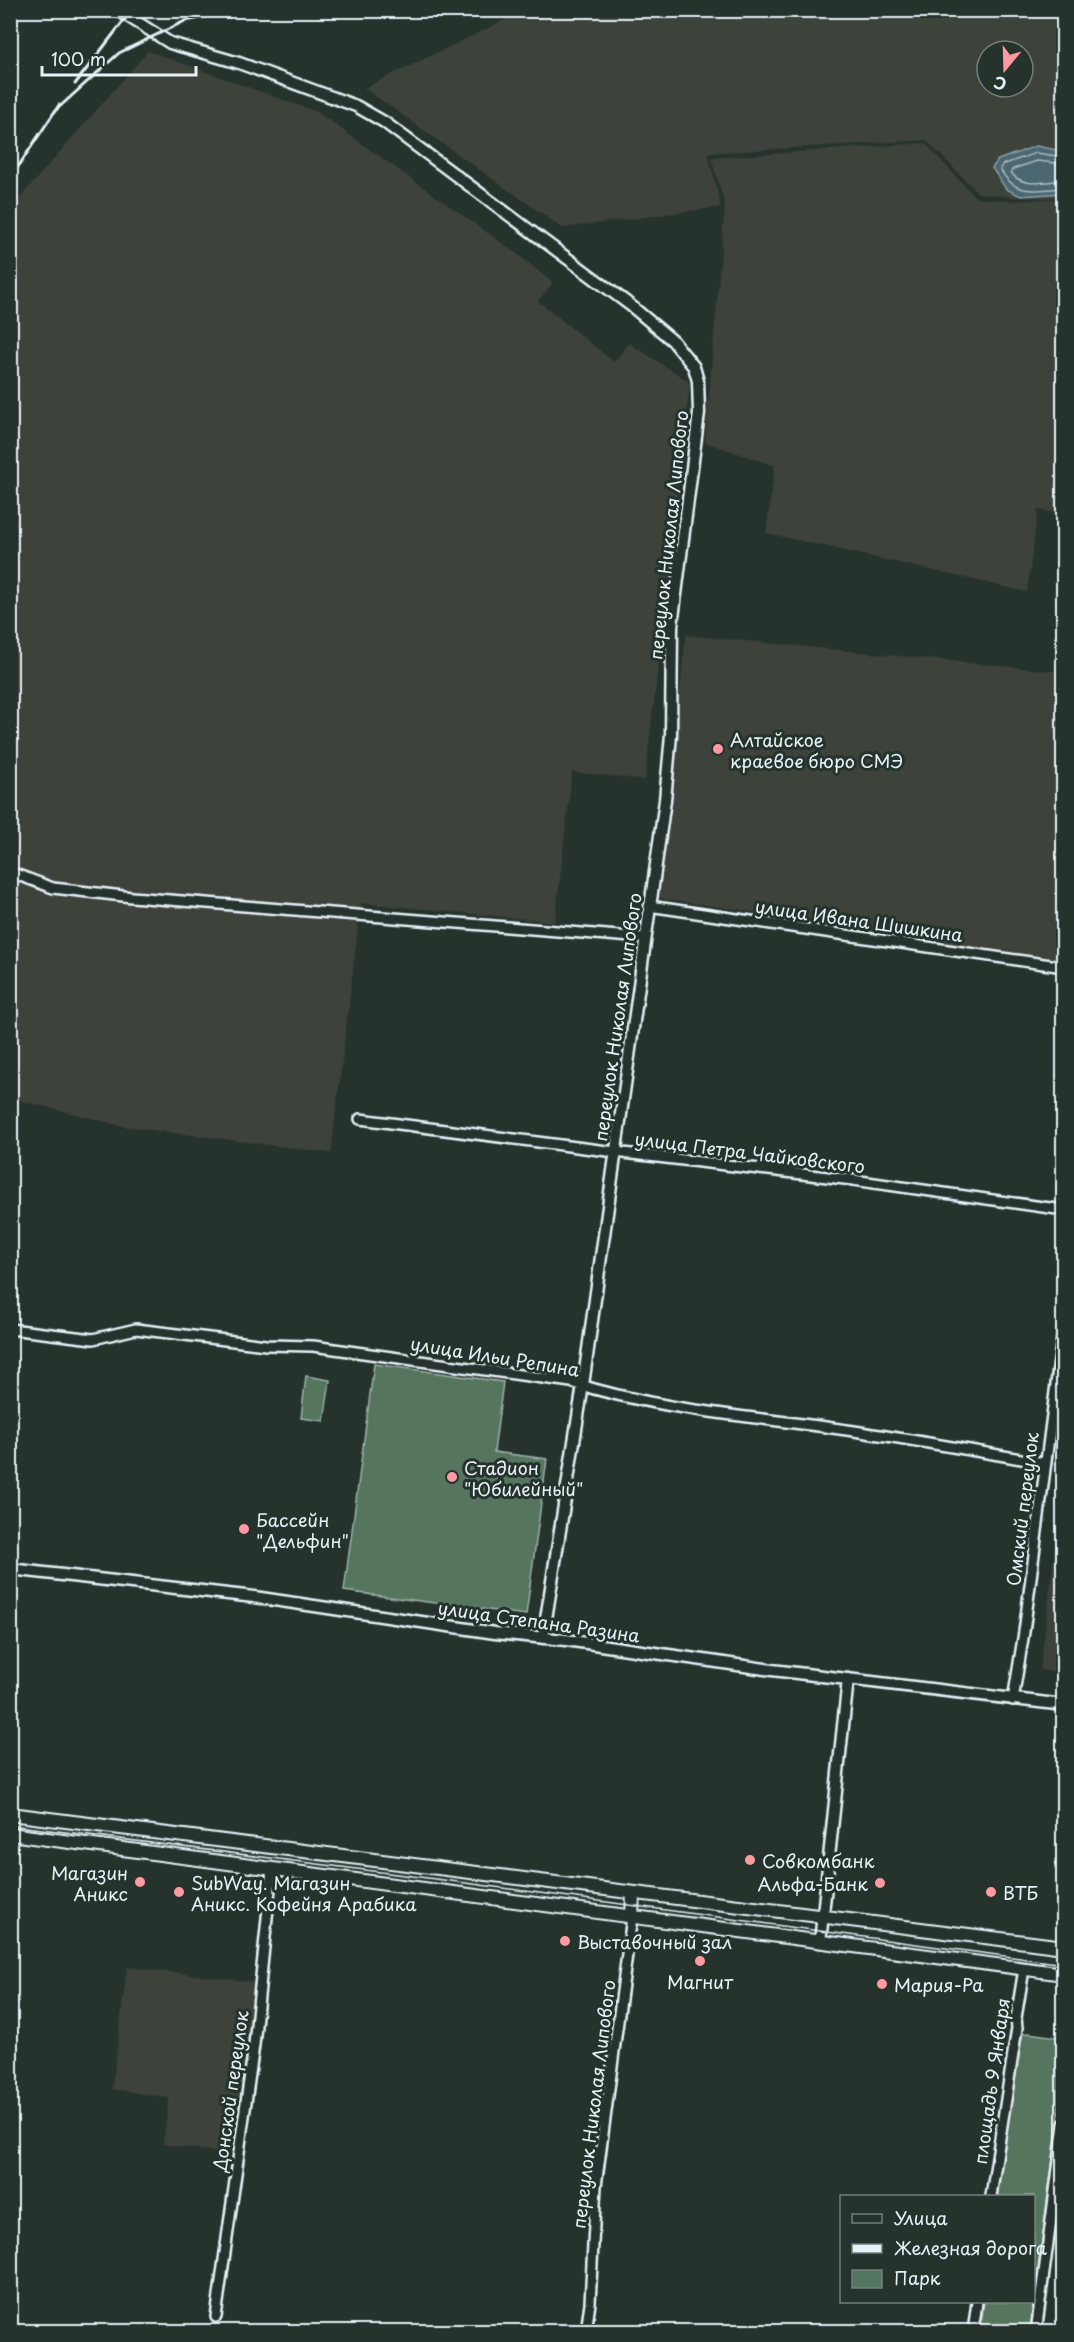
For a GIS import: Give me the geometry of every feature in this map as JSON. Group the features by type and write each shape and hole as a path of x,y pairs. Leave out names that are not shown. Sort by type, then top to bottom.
{"main road":[{"path":"10,1814 1064,1947"},
{"path":"10,1834 1064,1974"},
{"path":"632,1917 633,1893"}],"street":[{"name":"переулок Николая Липового","path":"118,10 170,43 239,63 329,96 356,106 384,122 630,305 673,341 694,367 698,381 699,413 672,626 671,735 664,800 583,1385 543,1638"},
{"path":"10,872 53,888 92,893 644,938"},
{"name":"улица Ивана Шишкина","path":"649,906 1064,967"},
{"name":"улица Петра Чайковского","path":"360,1119 853,1180 1064,1210"},
{"name":"Омский переулок","path":"1013,1700 1024,1632 1064,1322"},
{"name":"улица Ильи Репина","path":"10,1329 93,1339 136,1329 266,1344 313,1346 572,1382 598,1391 705,1412 878,1435 1044,1463"},
{"name":"улица Степана Разина","path":"10,1569 254,1597 495,1633 1064,1706"},
{"path":"820,1942 848,1679"},
{"name":"Донской переулок","path":"216,2317 254,2045 272,1869"},
{"name":"переулок Николая Липового","path":"586,2331 590,2303 596,2186 632,1917"},
{"name":"площадь 9 Января","path":"991,2195 1024,1969"},
{"path":"1036,2331 1064,2124"},
{"path":"973,2331 977,2303"}],"shaded area":[{"path":"524,11 1063,11 1063,196 1010,197 978,193 926,140 708,153 721,207 562,228 364,88"},
{"path":"148,51 317,112 516,253 553,283 538,301 614,362 629,343 690,382 645,780 572,772 555,922 361,903 331,1153 122,1126 11,1098 11,208"},
{"path":"925,143 976,198 1009,201 1063,198 1063,514 1038,510 1027,592 766,533 775,466 705,442 725,205 711,158"},
{"path":"686,635 1063,672 1063,963 809,920 657,898"},
{"path":"1063,1485 1063,1674 1040,1670"},
{"path":"127,1967 255,1982 235,2155 163,2144 169,2098 112,2089"}],"green space":[{"name":"Стадион \"Юбилейный\"","path":"374,1364 503,1382 494,1452 547,1459 526,1615 344,1591"},
{"path":"306,1376 330,1380 324,1421 301,1418"},
{"path":"1023,2034 1057,2037 1063,2041 1063,2083 1035,2293 1035,2195 997,2195 1017,2042"},
{"path":"984,2303 1034,2303 1030,2331 980,2332"}],"water":[{"path":"1036,146 1063,151 1063,193 1021,196 1006,189 992,168 998,160"}],"tram line":[{"path":"10,1825 451,1881 1064,1964"}],"railway":[{"path":"75,84 132,10"},
{"path":"55,111 119,53 185,21 240,10"},
{"path":"10,179 59,105"}],"place":[{"name":"Алтайское краевое бюро СМЭ","path":"718,749"},
{"name":"Стадион \"Юбилейный\"","path":"452,1477"},
{"name":"Бассейн \"Дельфин\"","path":"244,1529"},
{"name":"Совкомбанк","path":"750,1860"},
{"name":"Магазин Аникс","path":"140,1882"},
{"name":"Альфа-Банк","path":"880,1883"},
{"name":"SubWay. Магазин Аникс. Кофейня Арабика","path":"179,1892"},
{"name":"ВТБ","path":"991,1892"},
{"name":"Выставочный зал","path":"565,1941"},
{"name":"Магнит","path":"700,1961"},
{"name":"Мария-Ра","path":"882,1984"}]}
